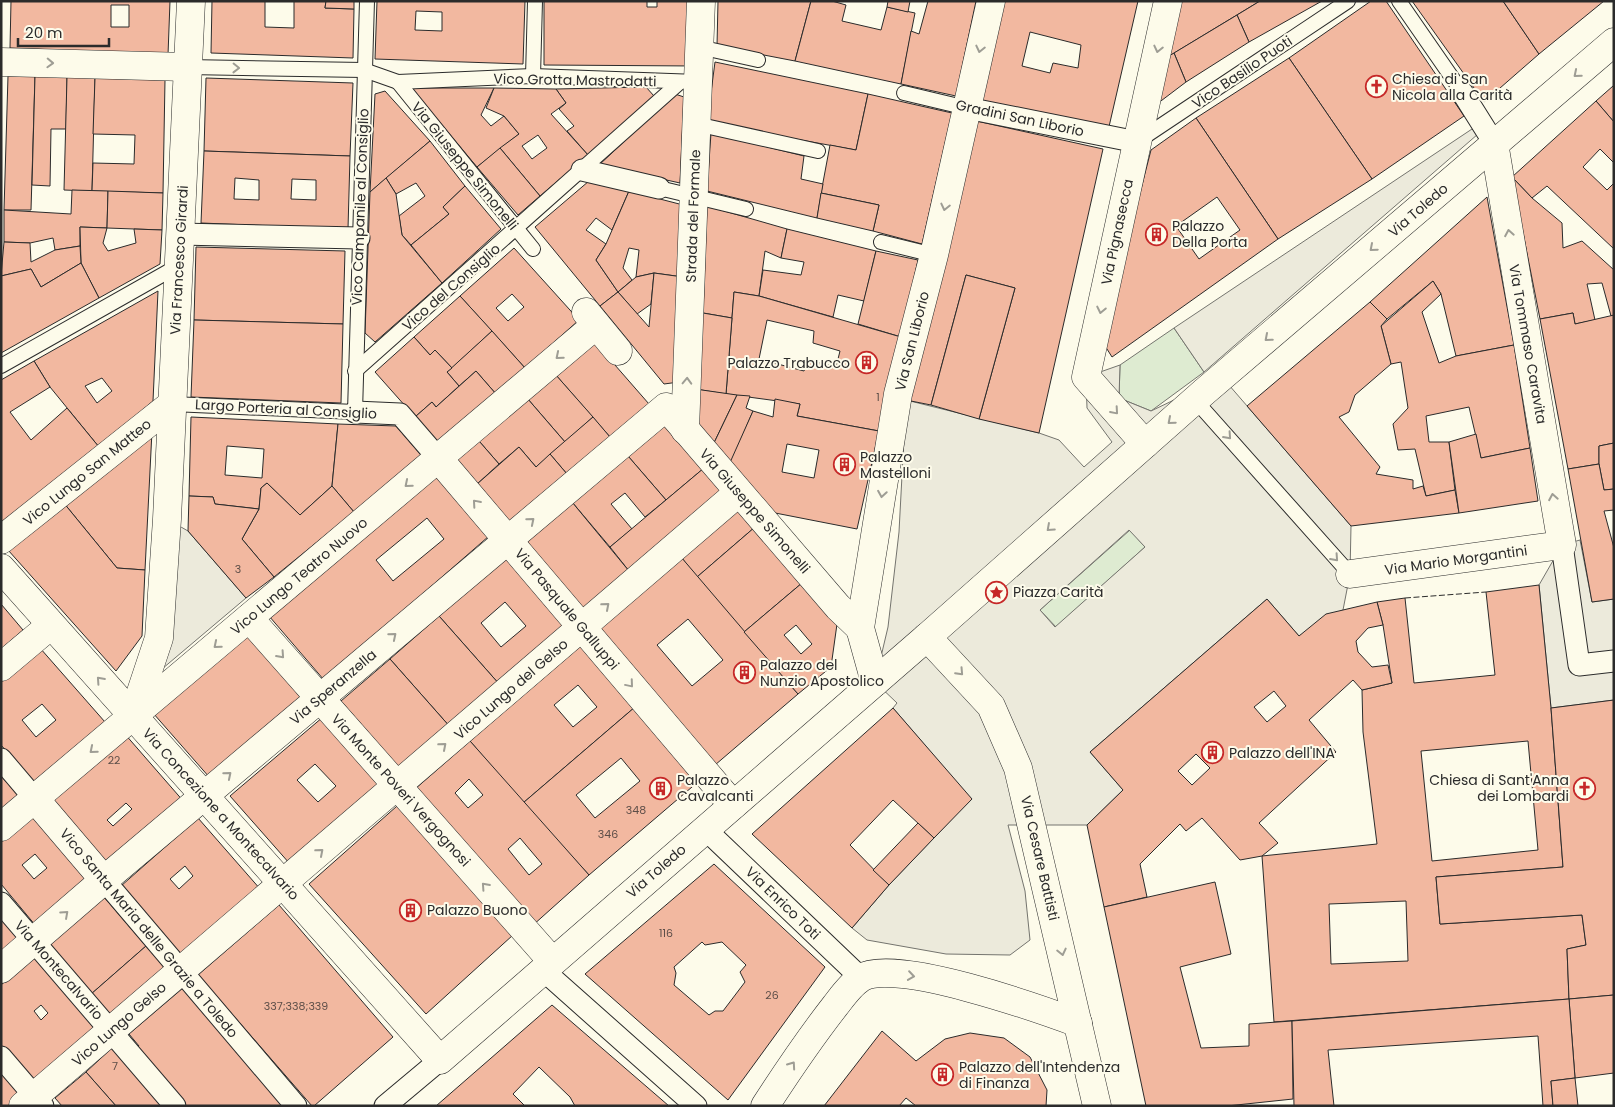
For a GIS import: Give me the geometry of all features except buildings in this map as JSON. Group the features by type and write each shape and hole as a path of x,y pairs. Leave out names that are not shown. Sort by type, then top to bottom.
{"street":[{"name":"Via Francesco Girardi","path":"133,716 159,638 167,519 191,1"},
{"name":"Strada del Formale","path":"685,430 696,124 689,82 699,47 701,1"},
{"name":"Via San Liborio","path":"875,682 860,628 898,394 934,255 991,1"},
{"name":"Via Pignasecca","path":"1144,444 1086,377 1168,1"},
{"name":"Via Toledo","path":"1195,400 1614,42"},
{"path":"1,62 188,67"},
{"path":"1462,92 1494,144"},
{"name":"Gradini San Liborio","path":"967,108 1137,142"},
{"name":"Via Tommaso Caravita","path":"1494,144 1562,545"},
{"path":"582,170 659,188"},
{"path":"180,234 359,238"},
{"name":"Vico Lungo Teatro Nuovo","path":"1,827 438,458 591,319 618,351"},
{"name":"Via Giuseppe Simonelli","path":"659,399 838,607 860,628"},
{"name":"Via Speranzella","path":"1,969 204,795 508,540 659,399"},
{"path":"927,637 1195,400"},
{"name":"Vico Lungo San Matteo","path":"1,540 172,404"},
{"name":"Largo Porteria al Consiglio","path":"355,412 400,414"},
{"name":"Via Pasquale Galluppi","path":"400,414 733,805"},
{"name":"Vico Lungo del Gelso","path":"283,884 738,493"},
{"path":"1562,545 1579,665 1614,661"},
{"name":"Via Mario Morgantini","path":"1350,574 1562,545"},
{"name":"Via Concezione a Montecalvario","path":"1,568 440,1060"},
{"name":"Via Monte Poveri Vergognosi","path":"248,618 397,786 548,966"},
{"path":"1,667 51,625"},
{"name":"Via Toledo","path":"385,1106 927,637"},
{"name":"Via Cesare Battisti","path":"927,637 991,706 1018,768 1096,1106"},
{"name":"Vico Santa Maria delle Grazie a Toledo","path":"1,759 296,1106"},
{"name":"Via Enrico Toti","path":"705,829 861,978"},
{"name":"Vico Lungo Gelso","path":"34,1103 112,1031 283,884"},
{"name":"Via Montecalvario","path":"1,903 175,1106"},
{"path":"548,966 696,1106"},
{"path":"765,1106 821,1024 861,978 883,973 961,986 992,993 1078,1023"},
{"path":"1,1058 34,1103"}],"lane":[{"name":"Vico Campanile al Consiglio","path":"355,412 366,1"},
{"path":"534,76 536,1"},
{"name":"Vico Basilio Puoti","path":"1137,142 1348,1"},
{"path":"1399,1 1462,92"},
{"path":"699,47 758,60"},
{"name":"Vico Grotta Mastrodatti","path":"188,67 364,70 398,82 534,76 689,82"},
{"name":"Via Giuseppe Simonelli","path":"398,82 533,249"},
{"name":"Vico del Consiglio","path":"355,371 582,170 689,82"},
{"name":"Gradini San Liborio","path":"904,93 967,108"},
{"path":"696,124 818,151"},
{"path":"659,188 746,209"},
{"path":"881,242 934,255"},
{"path":"1,366 178,266"},
{"path":"1195,400 1350,574"},
{"name":"Largo Porteria al Consiglio","path":"172,404 355,412"}],"green space":[{"path":"1174,328 1204,372 1151,411 1119,398 1120,365"},
{"path":"1130,530 1145,547 1056,627 1040,610"}],"shaded area":[{"path":"1472,129 1478,134 1204,372 1174,328"},
{"path":"1120,365 1119,398 1151,411 1222,377 1351,526 1350,574 1343,610 1299,636 1267,599 1090,752 1123,790 1087,825 1008,825 1025,891 1030,940 1010,955 946,954 867,940 852,928 889,885 971,799 893,708 897,703 875,682 888,627 899,532 906,400 1039,433 1059,440 1084,467 1112,442 1087,408 1086,377","holes":["1129,530 1145,547 1055,627 1040,610"]},
{"path":"167,519 188,531 246,598 143,685"},
{"path":"1580,540 1592,602 1614,599 1614,700 1551,708 1539,585 1562,545"}],"fence":[{"path":"1405,598 1486,592"}],"place":[{"name":"Chiesa di San Nicola alla Carità","path":"1376,87"},
{"name":"Palazzo Della Porta","path":"1156,234"},
{"name":"Palazzo Trabucco","path":"866,363"},
{"name":"Palazzo Mastelloni","path":"844,465"},
{"name":"Piazza Carità","path":"997,592"},
{"name":"Palazzo del Nunzio Apostolico","path":"744,673"},
{"name":"Palazzo dell'INA","path":"1213,753"},
{"name":"Palazzo Cavalcanti","path":"661,788"},
{"name":"Chiesa di Sant'Anna dei Lombardi","path":"1585,788"},
{"name":"Palazzo Buono","path":"411,910"},
{"name":"Palazzo dell'Intendenza di Finanza","path":"943,1075"}]}
